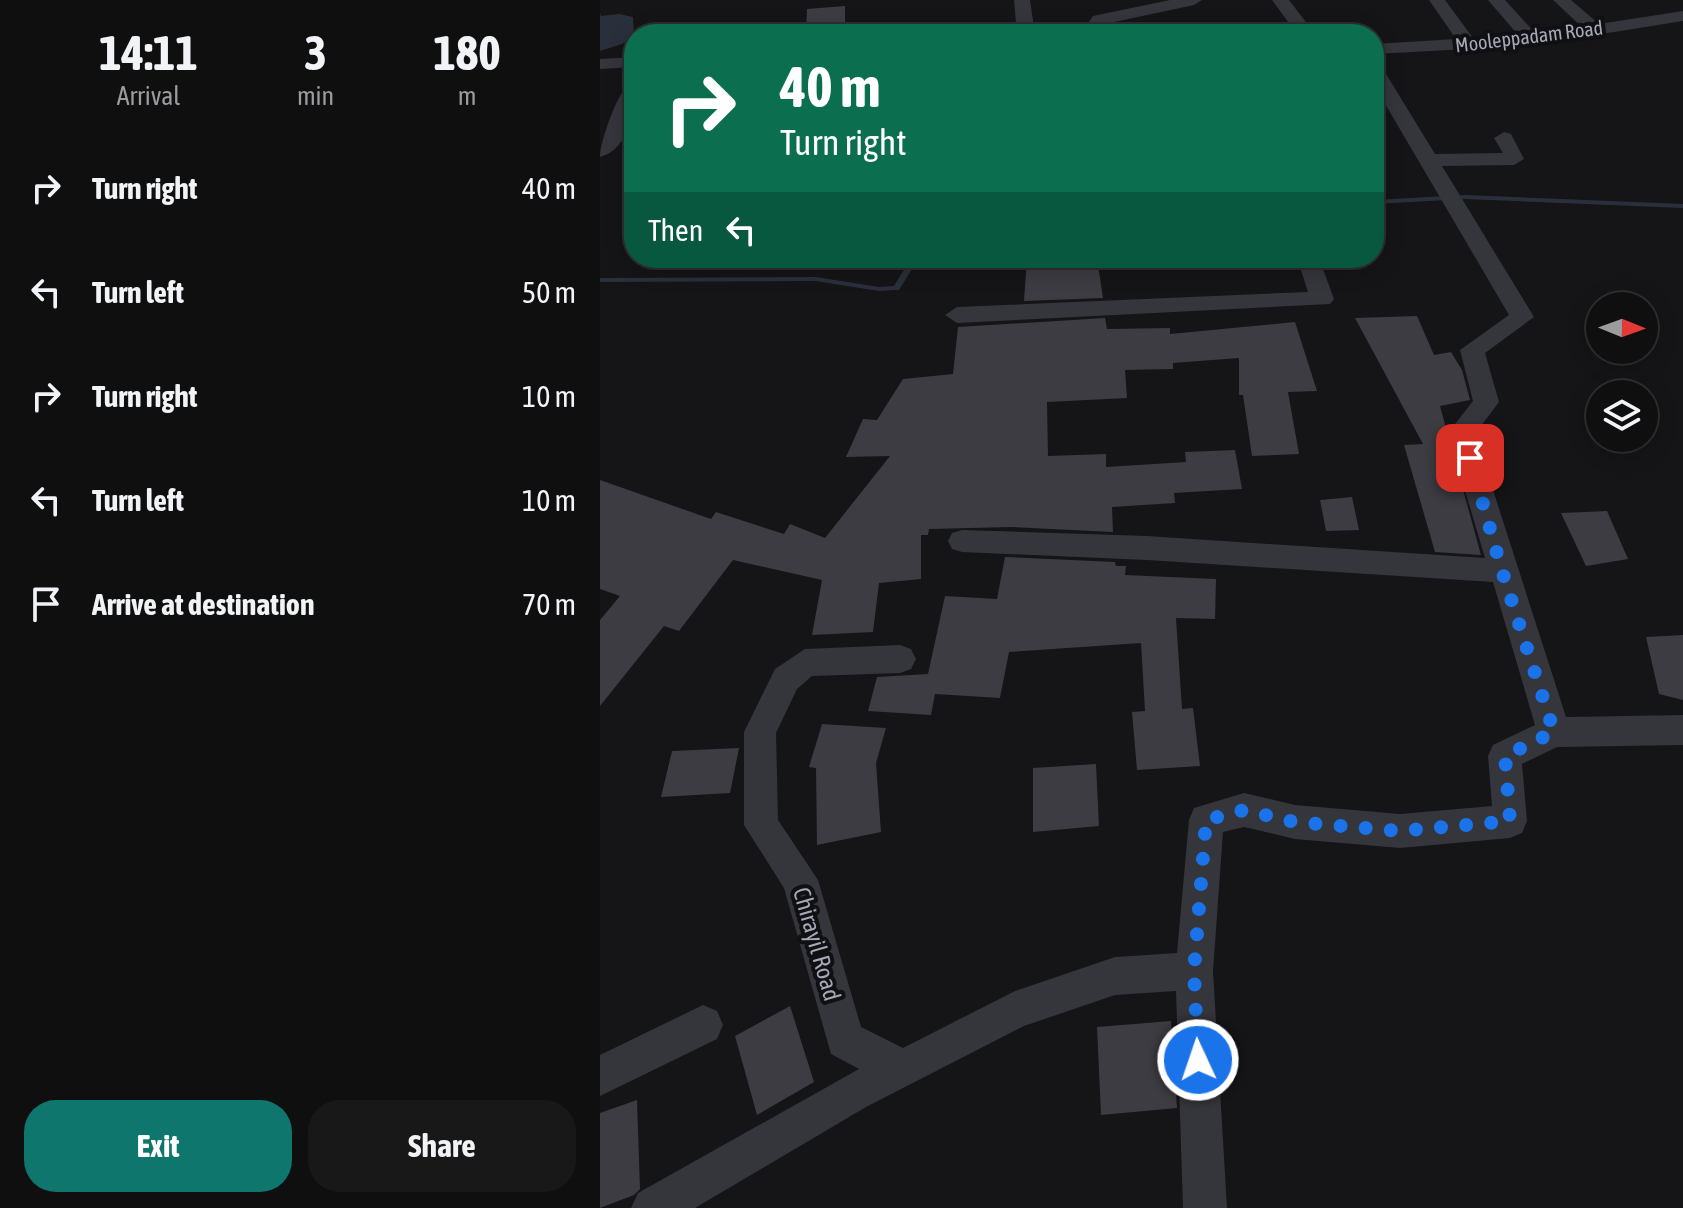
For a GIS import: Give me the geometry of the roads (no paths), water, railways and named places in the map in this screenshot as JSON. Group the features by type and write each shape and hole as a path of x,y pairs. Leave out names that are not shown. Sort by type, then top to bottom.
{"street":[{"path":"1022,0 1025,24"},
{"path":"1096,24 1099,20 1194,0"},
{"path":"1280,0 1298,24"},
{"path":"1437,0 1469,45"},
{"path":"1496,0 1531,39"},
{"path":"1561,0 1593,28"},
{"path":"1676,0 1683,6"},
{"name":"Mooleppadam Road","path":"1384,49 1531,39 1683,16"},
{"path":"600,64 624,63"},
{"path":"1384,86 1522,317 1472,350 1486,402 1461,433 1554,732"},
{"path":"600,151 612,140 624,111"},
{"path":"1428,160 1514,159 1512,149 1504,138"},
{"path":"957,315 1322,299 1311,268"},
{"path":"962,541 1133,547 1502,571"},
{"name":"Chirayil Road","path":"900,659 805,663 786,679 760,732 761,825 800,880 845,1040 903,1070"},
{"path":"1205,1208 1194,971 1206,820 1244,810 1295,822 1400,831 1510,821 1505,756 1554,732 1683,730"},
{"path":"653,1208 852,1093 903,1070 1015,1010 1115,976 1194,971"},
{"path":"600,1076 703,1025"}],"waterway":[{"path":"1384,201 1465,197 1683,206"},
{"path":"600,280 816,279 879,289 896,288 909,268"}]}
